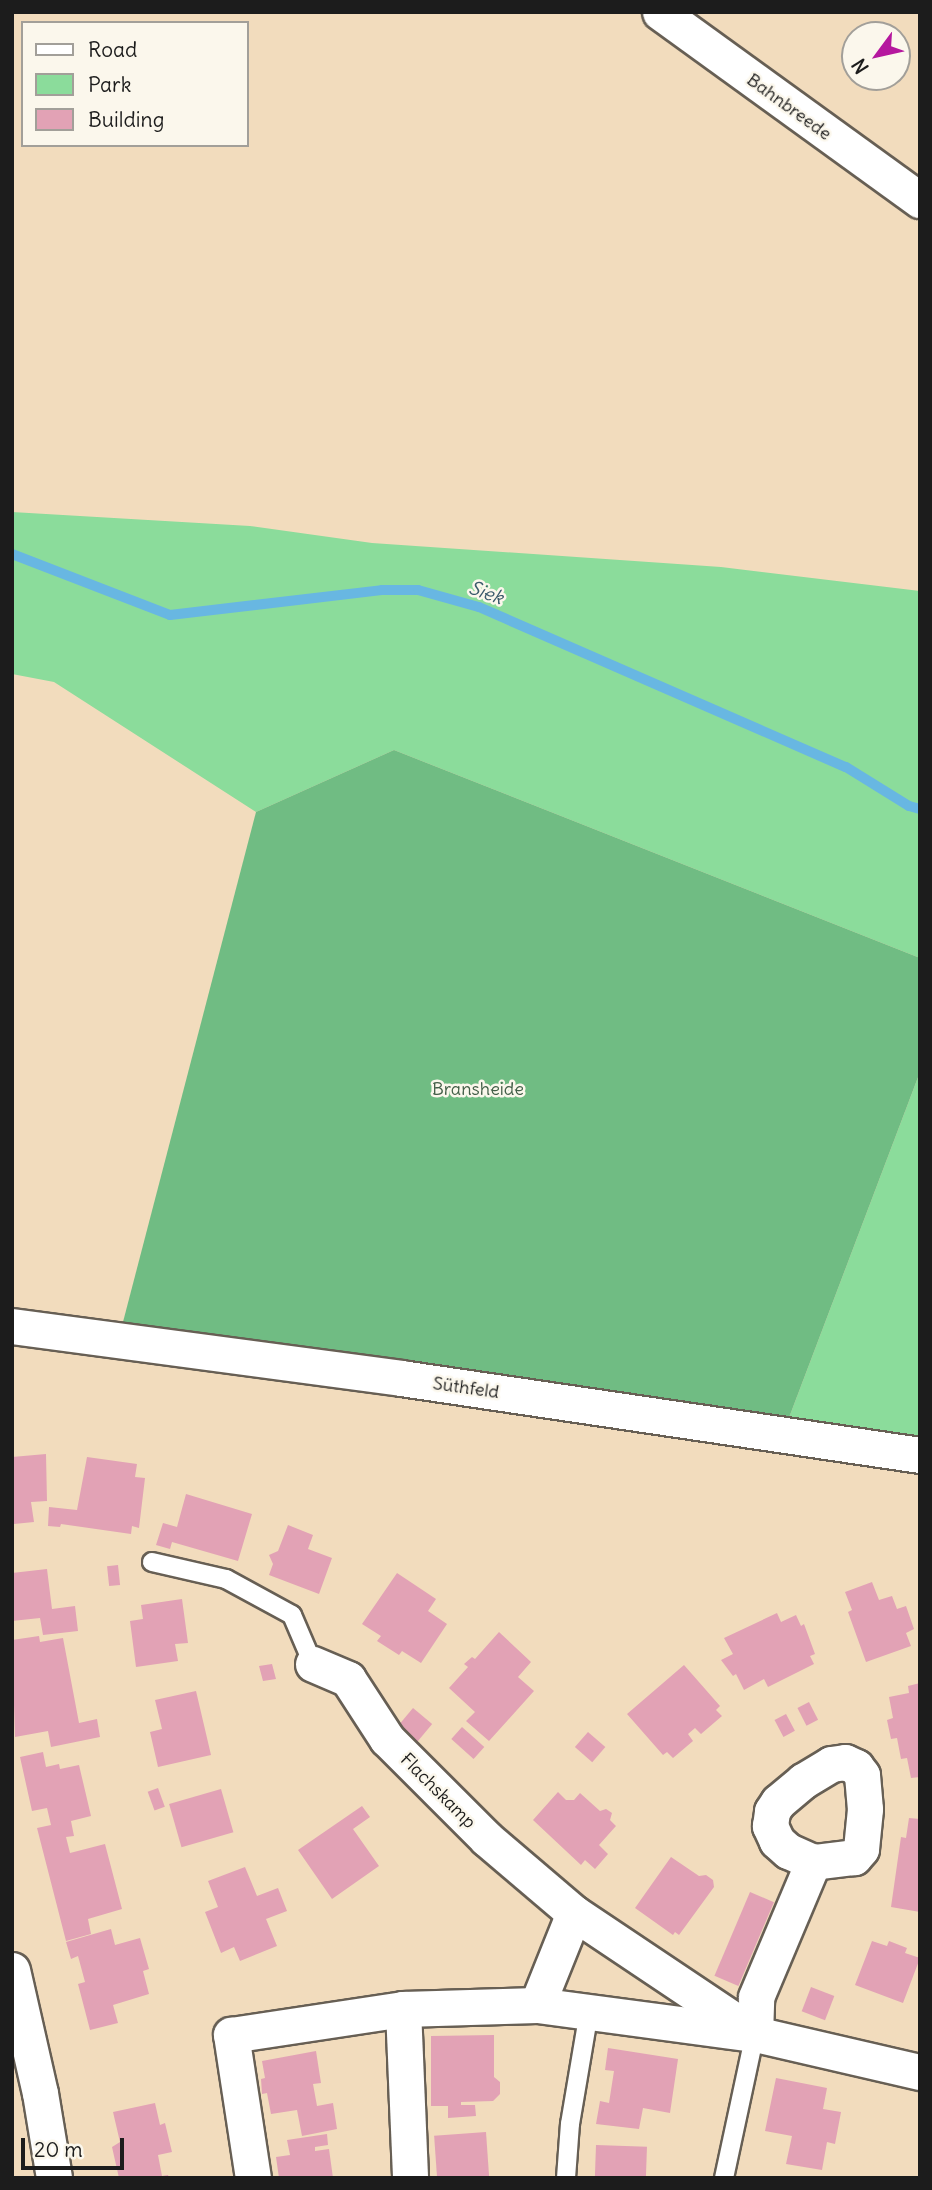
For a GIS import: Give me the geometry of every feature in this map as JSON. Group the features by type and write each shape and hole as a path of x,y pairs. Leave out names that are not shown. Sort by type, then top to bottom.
{"street":[{"name":"Bahnbreede","path":"660,12 920,200"},
{"name":"Süthfeld","path":"12,1326 401,1378 920,1455"},
{"name":"Flachskamp","path":"313,1664 348,1679 396,1749 487,1839 574,1913 755,2034"},
{"path":"755,2034 756,1997 813,1862"},
{"path":"537,2005 574,1913"},
{"path":"12,1970 40,2092 54,2178"},
{"name":"Flachskamp","path":"253,2178 231,2035 403,2009 537,2005 755,2034 920,2072"},
{"path":"403,2009 411,2178"}],"lane":[{"path":"152,1562 226,1578 292,1615 313,1664"},
{"path":"566,2178 570,2124 589,2012"},
{"path":"724,2178 755,2034"}],"green space":[{"path":"12,512 250,526 372,543 721,567 920,591 920,958 394,750 256,812 54,682 12,674"},
{"name":"Bransheide","path":"394,750 920,958 920,1072 787,1423 123,1322 256,812"},
{"path":"920,1072 920,1443 787,1423"}],"building":[{"path":"46,1454 47,1501 31,1502 34,1522 14,1524 12,1457"},
{"path":"87,1457 137,1464 135,1477 145,1478 139,1528 132,1526 131,1534 61,1524 60,1527 48,1526 49,1507 77,1510"},
{"path":"186,1494 252,1514 238,1561 172,1542 170,1549 156,1545 163,1523 177,1527"},
{"path":"288,1525 313,1535 308,1549 332,1558 319,1594 269,1575 273,1564 269,1555 278,1551"},
{"path":"118,1565 120,1585 109,1586 107,1566"},
{"path":"47,1569 52,1609 75,1606 78,1631 43,1635 40,1618 12,1621 12,1573"},
{"path":"397,1573 436,1599 428,1611 447,1624 421,1663 402,1651 399,1655 377,1641 381,1636 362,1624"},
{"path":"872,1582 879,1600 892,1596 897,1609 906,1606 914,1629 906,1633 911,1646 866,1662 848,1612 852,1610 845,1592"},
{"path":"182,1599 188,1643 175,1644 178,1661 136,1667 130,1621 143,1619 141,1605"},
{"path":"777,1613 781,1622 796,1615 801,1626 804,1624 815,1654 810,1656 814,1664 768,1687 764,1679 744,1690 736,1674 733,1676 721,1660 733,1654 724,1638"},
{"path":"499,1632 531,1662 518,1677 534,1691 489,1741 466,1721 475,1712 449,1688 468,1667 464,1664 472,1657 475,1659"},
{"path":"39,1636 40,1642 63,1638 79,1723 97,1719 100,1737 51,1747 48,1731 15,1737 12,1640"},
{"path":"272,1664 276,1679 263,1681 259,1666"},
{"path":"684,1665 720,1706 716,1710 722,1716 701,1734 695,1728 688,1734 693,1741 673,1758 667,1752 663,1755 627,1714"},
{"path":"920,1683 920,1777 911,1778 907,1758 901,1759 897,1738 891,1739 887,1720 893,1718 889,1697 909,1693 908,1686"},
{"path":"196,1691 211,1755 158,1767 150,1732 162,1729 155,1700"},
{"path":"809,1702 818,1720 806,1726 797,1708"},
{"path":"413,1708 432,1724 416,1743 397,1727"},
{"path":"786,1714 795,1731 783,1737 775,1720"},
{"path":"462,1727 484,1747 474,1759 451,1739"},
{"path":"588,1732 605,1747 592,1762 575,1747"},
{"path":"43,1752 46,1767 59,1764 60,1769 79,1765 91,1816 71,1821 74,1836 66,1837 70,1853 105,1844 122,1909 88,1919 91,1934 66,1941 37,1828 51,1825 47,1808 32,1811 20,1757"},
{"path":"158,1788 165,1807 155,1811 148,1792"},
{"path":"221,1789 233,1832 181,1847 169,1804"},
{"path":"558,1792 566,1800 574,1800 580,1793 600,1811 606,1809 612,1813 610,1820 616,1826 599,1845 608,1854 595,1869 585,1860 581,1865 533,1820"},
{"path":"362,1806 370,1817 353,1829 379,1866 332,1899 298,1850"},
{"path":"909,1818 920,1819 920,1912 891,1907 901,1837 906,1838"},
{"path":"671,1857 699,1876 706,1875 713,1880 714,1887 679,1935 675,1932 673,1935 635,1908"},
{"path":"245,1867 257,1896 278,1888 287,1911 266,1919 277,1946 240,1961 234,1947 221,1953 205,1912 218,1907 208,1881"},
{"path":"750,1892 774,1902 738,1986 714,1976"},
{"path":"111,1929 115,1945 140,1938 149,1969 143,1971 149,1994 113,2005 118,2023 90,2030 78,1984 85,1982 78,1956 71,1959 66,1942"},
{"path":"872,1941 887,1946 889,1941 907,1948 905,1953 920,1958 903,2003 855,1985"},
{"path":"811,1987 834,1996 825,2020 802,2011"},
{"path":"494,2035 494,2077 500,2082 500,2094 493,2101 461,2102 461,2105 475,2105 476,2116 448,2118 448,2106 431,2106 431,2036"},
{"path":"608,2048 678,2059 670,2113 643,2108 639,2129 596,2124 600,2101 609,2103 614,2071 605,2070"},
{"path":"316,2051 321,2083 313,2084 317,2106 333,2103 337,2129 302,2136 297,2110 271,2114 267,2093 262,2094 261,2079 265,2078 262,2061"},
{"path":"776,2078 827,2088 823,2109 841,2112 835,2144 827,2142 822,2170 786,2164 792,2136 765,2131"},
{"path":"155,2103 160,2125 165,2123 172,2152 158,2155 162,2176 168,2175 169,2178 119,2178 112,2147 120,2142 113,2112"},
{"path":"486,2132 489,2178 437,2178 434,2136"},
{"path":"327,2134 328,2145 315,2147 315,2151 329,2149 333,2178 279,2178 276,2157 290,2155 287,2140"},
{"path":"596,2145 647,2147 646,2178 595,2178"}],"waterway":[{"name":"Siek","path":"12,554 170,615 382,590 418,590 479,607 846,767 909,806 920,809"}]}
